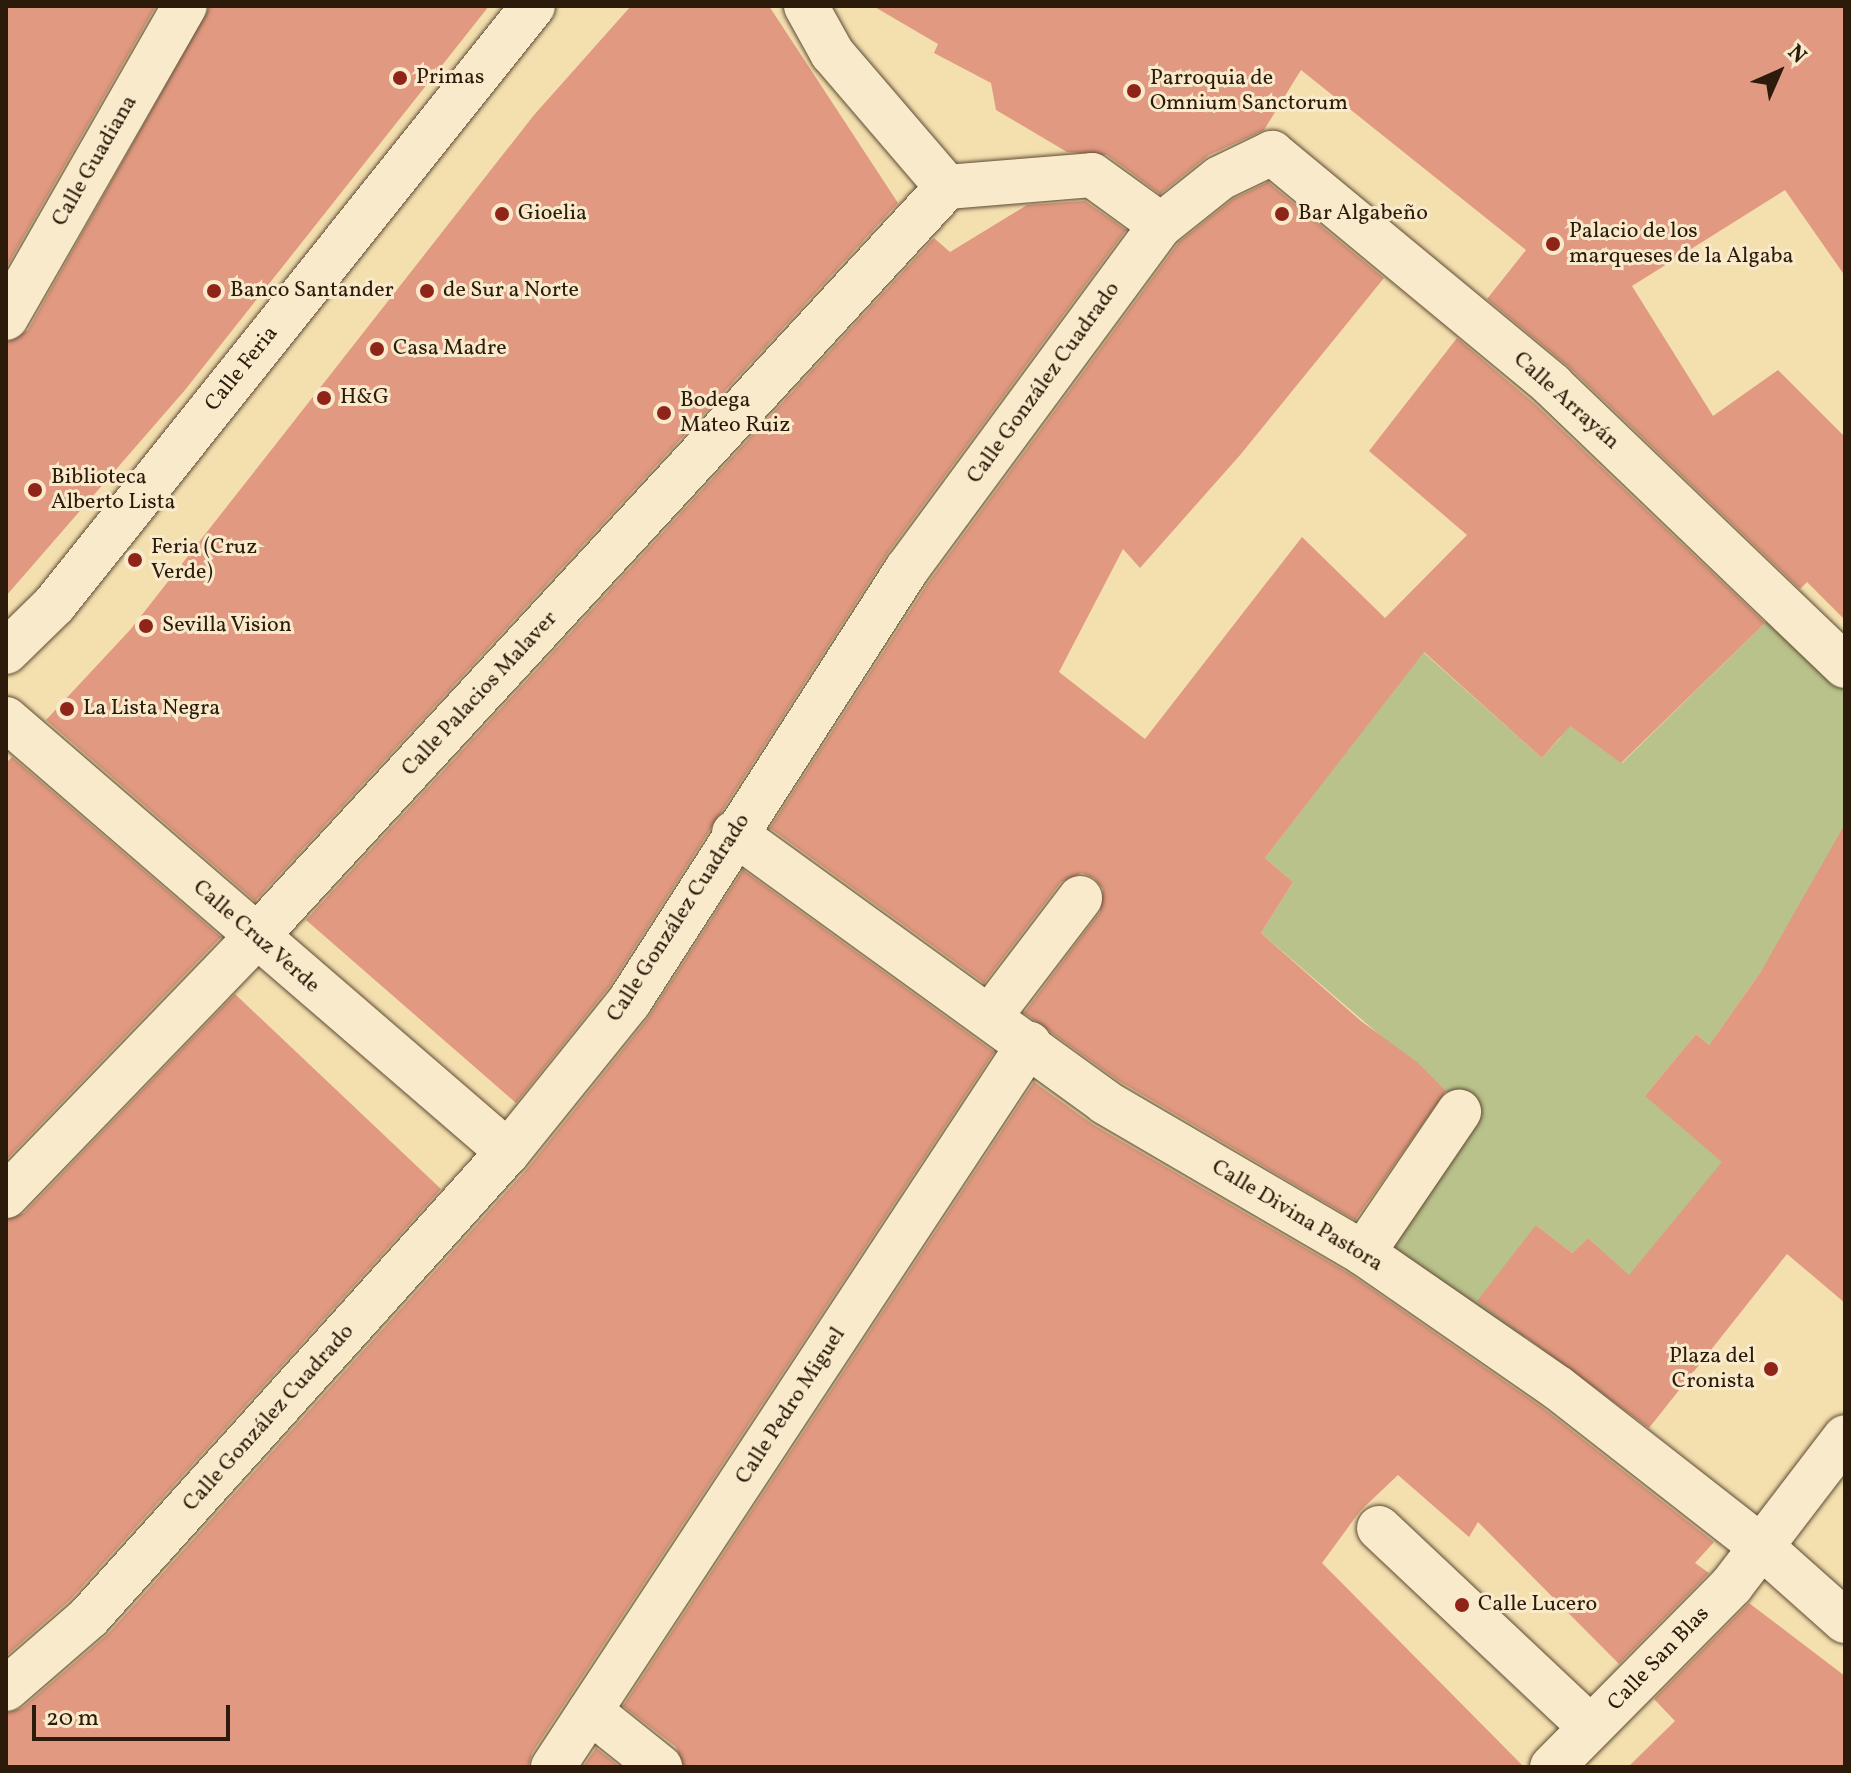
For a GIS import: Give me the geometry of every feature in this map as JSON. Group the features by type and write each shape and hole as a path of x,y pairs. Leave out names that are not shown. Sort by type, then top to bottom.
{"street":[{"name":"Calle Guadiana","path":"6,318 185,6"},
{"name":"Calle Feria","path":"6,652 54,605 533,6"},
{"path":"806,6 832,53 947,187 1092,175 1161,225"},
{"name":"Calle González Cuadrado","path":"6,1689 89,1617 508,1152 629,1002 734,833 907,569 1161,225 1220,178 1272,153"},
{"name":"Calle Arrayán","path":"1272,153 1552,385 1845,666"},
{"name":"Calle Palacios Malaver","path":"6,1196 255,938 947,187"},
{"name":"Calle Cruz Verde","path":"6,719 255,938 508,1152"},
{"name":"Calle Divina Pastora","path":"734,833 991,1015 1105,1102 1363,1253 1558,1388 1763,1548 1845,1621"},
{"path":"991,1015 1080,898"},
{"name":"Calle Pedro Miguel","path":"553,1767 1029,1044"},
{"path":"1363,1253 1459,1112"},
{"name":"Calle San Blas","path":"1552,1767 1763,1548 1845,1437"},
{"path":"1379,1528 1591,1728"},
{"path":"590,1711 660,1767"}],"green space":[{"path":"1770,618 1845,690 1845,832 1760,973 1709,1045 1696,1034 1645,1096 1845,1135 1612,1323 1625,1272 1588,1238 1572,1253 1536,1225 1557,1295 1522,1341 1379,1248 1453,1098 1261,933 1293,882 1265,858 1423,652 1542,758 1561,737 1556,716 1622,763"}],"building":[{"path":"6,6 156,6 6,268"},
{"path":"210,6 489,6 185,390 6,596 6,343 28,330"},
{"path":"631,6 769,6 898,203 255,901 46,720 130,630 534,115"},
{"name":"Palacio de los marqueses de la Algaba","path":"873,6 1845,6 1845,276 1785,190 1632,286 1713,416 1778,370 1845,437 1845,620 1807,582 1800,589 1569,367 1487,299 1526,250 1301,70 1264,130 1209,155 1160,194 1107,155 1067,152 996,110 991,83 934,53 938,44"},
{"path":"1268,182 1384,278 1241,454 1140,568 1123,549 1059,672 1145,739 1302,537 1385,618 1467,535 1369,451 1457,338 1535,404 1765,623 1621,763 1570,726 1542,758 1424,652 1265,858 1293,882 1261,933 1361,1021 1417,1062 1446,1091 1355,1220 1119,1081 1024,1013 1100,912 1103,889 1094,878 1082,873 1061,882 984,983 770,828 928,583 1179,242 1233,199"},
{"path":"1085,201 1126,230 887,554 609,987 516,1103 306,920 934,238 950,252 1027,205"},
{"path":"12,757 221,937 6,1160 6,763"},
{"path":"1845,824 1845,1303 1787,1254 1649,1428 1477,1301 1536,1225 1572,1253 1588,1238 1629,1275 1722,1162 1645,1096 1696,1034 1709,1045 1760,973"},
{"path":"743,870 994,1052 532,1753 528,1767 6,1767 6,1713 22,1708 108,1634 527,1169 648,1018"},
{"path":"235,994 441,1189 71,1599 6,1656 6,1220 24,1213"},
{"path":"1034,1082 1092,1124 1350,1274 1543,1408 1714,1542 1695,1563 1709,1573 1619,1664 1478,1522 1469,1537 1398,1475 1360,1511 1322,1563 1524,1767 684,1767 676,1747 623,1706"},
{"path":"1749,1603 1845,1676 1845,1767 1628,1767 1675,1721 1654,1699"},
{"path":"596,1748 620,1767 583,1767"}],"place":[{"name":"Primas","path":"400,78"},
{"name":"Parroquia de Omnium Sanctorum","path":"1134,91"},
{"name":"Gioelia","path":"502,214"},
{"name":"Bar Algabeño","path":"1282,214"},
{"name":"Palacio de los marqueses de la Algaba","path":"1553,244"},
{"name":"Banco Santander","path":"214,291"},
{"name":"de Sur a Norte","path":"427,291"},
{"name":"Casa Madre","path":"377,349"},
{"name":"H&G","path":"324,398"},
{"name":"Bodega Mateo Ruiz","path":"664,413"},
{"name":"Biblioteca Alberto Lista","path":"35,490"},
{"name":"Feria (Cruz Verde)","path":"135,560"},
{"name":"Sevilla Vision","path":"146,626"},
{"name":"La Lista Negra","path":"67,709"},
{"name":"Plaza del Cronista","path":"1771,1369"},
{"name":"Calle Lucero","path":"1462,1605"}]}
